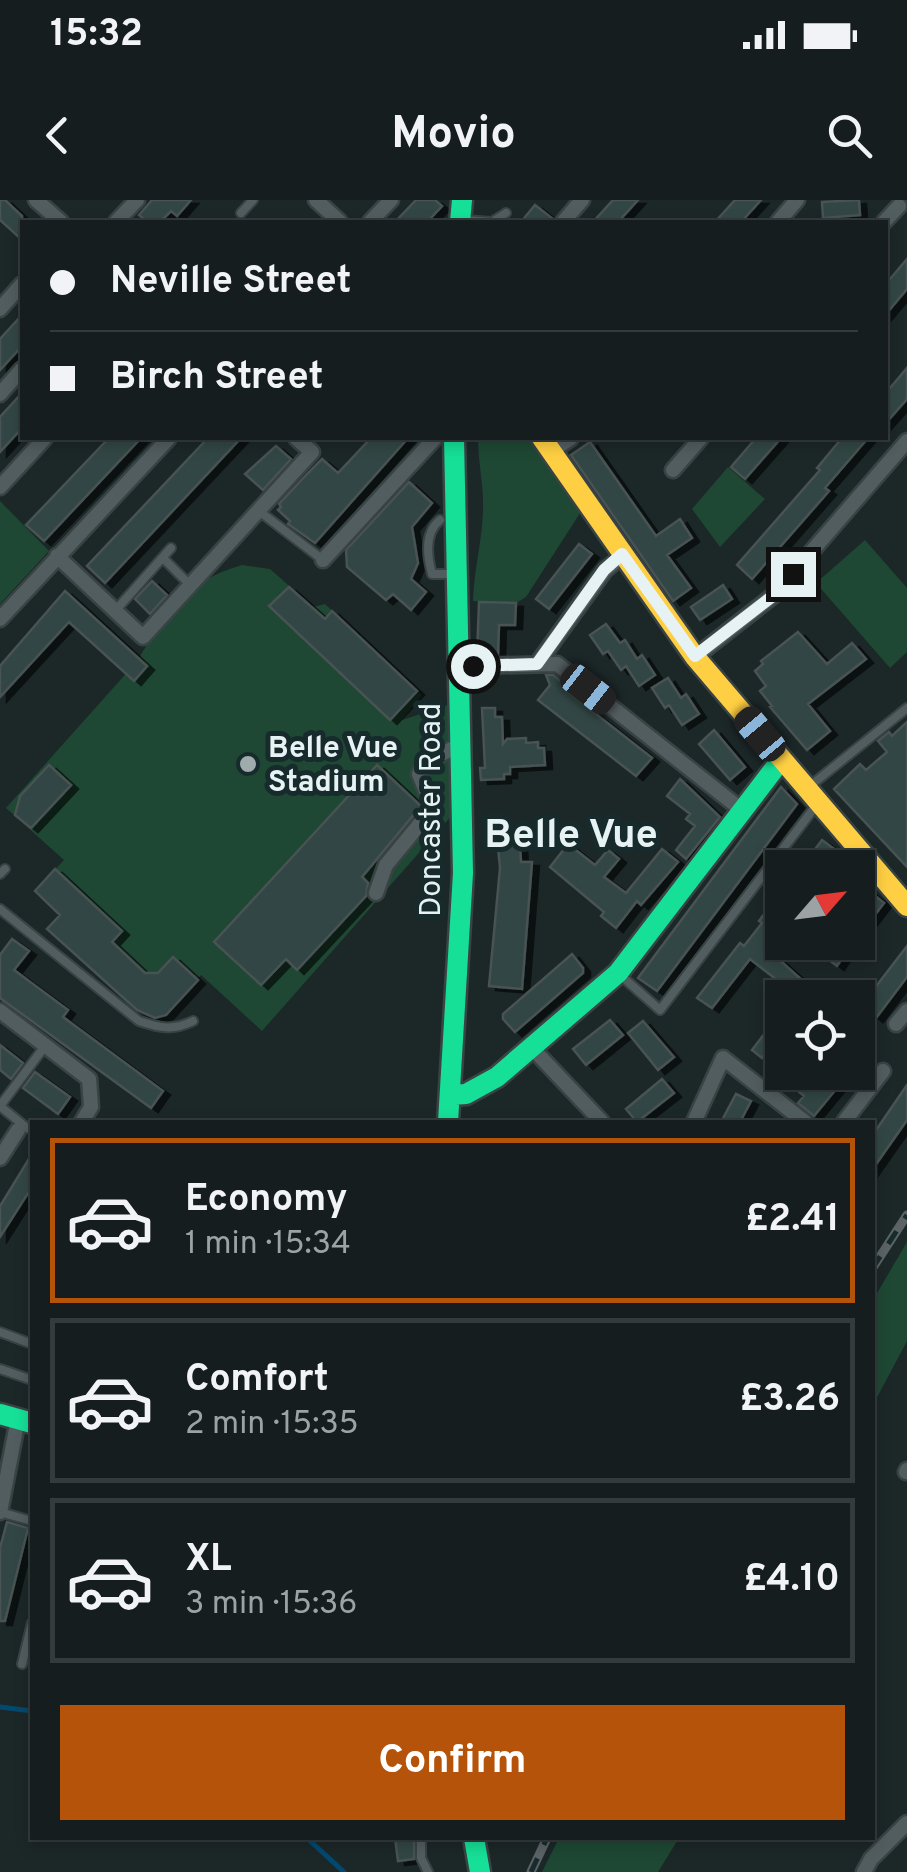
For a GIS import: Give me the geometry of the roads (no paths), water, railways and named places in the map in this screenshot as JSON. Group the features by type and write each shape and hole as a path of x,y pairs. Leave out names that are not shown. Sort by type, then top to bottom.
{"main road":[{"name":"Doncaster Road","path":"448,1120 463,874 454,440"},
{"path":"546,445 695,656 813,795 852,850"},
{"path":"450,1095 466,1094 484,1086 618,973 781,760"},
{"path":"875,875 907,906"},
{"path":"474,1840 474,1871"}],"street":[{"path":"36,200 59,220"},
{"path":"118,220 137,200"},
{"path":"316,200 338,220"},
{"path":"372,220 391,200"},
{"path":"566,220 582,200"},
{"path":"780,220 797,200"},
{"path":"0,309 20,286"},
{"path":"0,394 20,371"},
{"path":"0,487 43,440"},
{"path":"0,619 167,440"},
{"path":"57,556 143,637 312,452 298,440"},
{"path":"323,560 433,440"},
{"path":"673,470 700,440"},
{"path":"695,656 774,595 907,441"},
{"path":"537,664 604,570 622,554"},
{"path":"473,666 557,664 743,811"},
{"path":"376,893 386,865 433,808 419,774 441,753 461,745"},
{"path":"0,1011 88,1078 91,1107 83,1120"},
{"path":"896,1024 907,1011"},
{"path":"532,1048 600,1120"},
{"path":"695,1120 723,1058 802,1120"},
{"path":"846,1120 883,1071"},
{"path":"769,1094 772,1090"},
{"path":"0,1158 22,1129"},
{"path":"0,1512 23,1420"},
{"path":"864,1872 871,1859 907,1823"}],"lane":[{"path":"240,212 252,200"},
{"path":"495,220 506,213"},
{"path":"259,510 323,560"},
{"path":"440,520 428,538 430,569 432,574 457,574"},
{"path":"115,610 172,548"},
{"path":"163,558 190,585"},
{"path":"618,973 660,1010 813,795 907,708"},
{"path":"0,908 140,1021 162,1028 179,1028 193,1022"},
{"path":"22,1129 0,1106 45,1046"},
{"path":"0,1332 30,1343"},
{"path":"0,1368 30,1379"},
{"path":"0,1512 30,1520"},
{"path":"22,1664 30,1632"},
{"path":"421,1840 428,1872"}],"waterway":[{"path":"0,1707 30,1711"},
{"path":"309,1840 344,1872"}],"railway":[{"path":"875,1264 907,1215"},
{"path":"531,1872 546,1840"}],"place":[{"name":"Belle Vue Stadium","path":"248,764"}],"district":[{"name":"Belle Vue","path":"571,833"}]}
